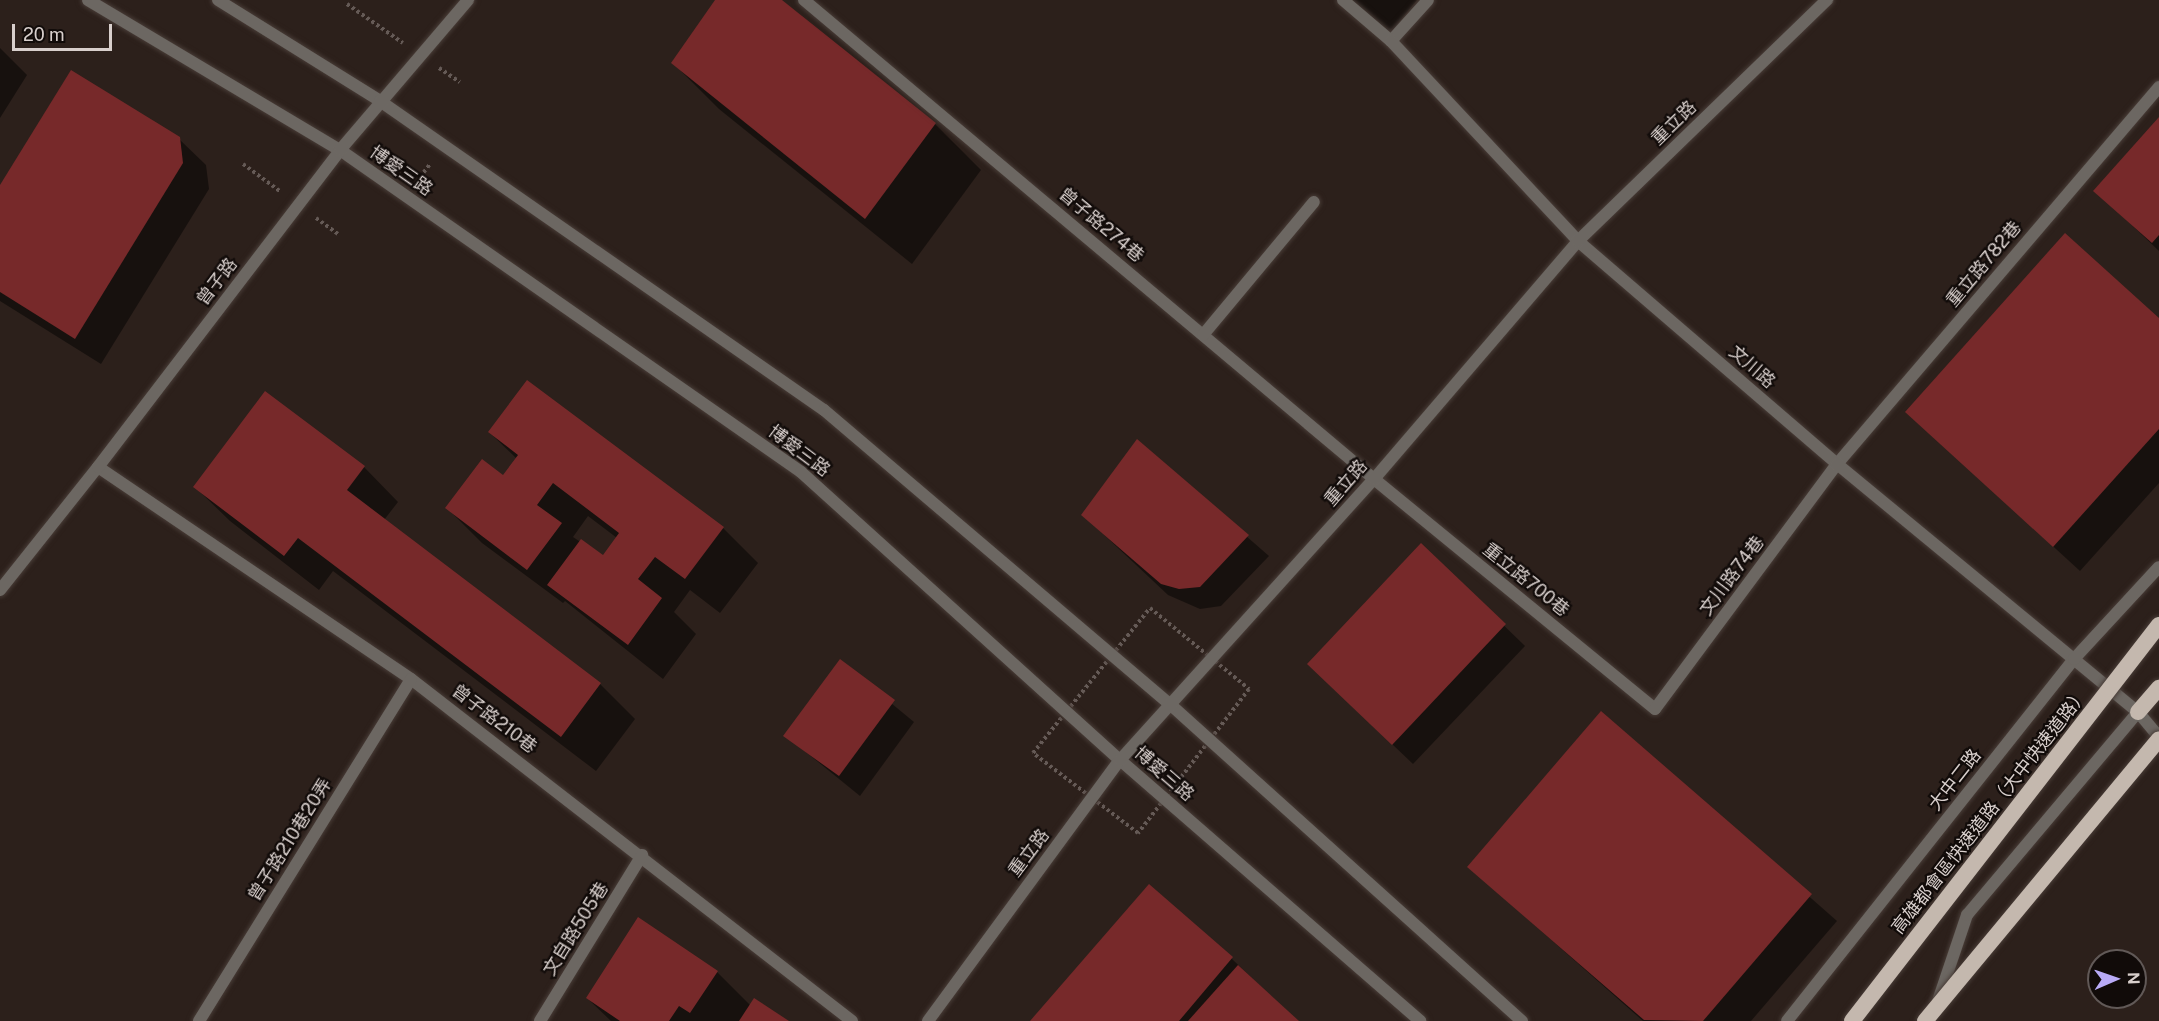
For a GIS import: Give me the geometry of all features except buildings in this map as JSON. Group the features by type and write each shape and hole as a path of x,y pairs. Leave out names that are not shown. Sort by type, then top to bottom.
{"highway":[{"name":"高雄都會區快速道路（大中快速道路）","path":"1852,1021 2159,625"},
{"path":"2138,712 2159,688"},
{"path":"1929,1017 2159,736"}],"street":[{"name":"博愛三路","path":"88,0 340,150 801,472 1120,760 1420,1021"},
{"path":"218,0 380,101 824,410 1172,706 1522,1021"},
{"name":"曾子路","path":"0,590 99,467 340,150 468,0"},
{"name":"曾子路274巷","path":"804,0 1374,478"},
{"name":"文川路","path":"1343,0 1391,41 1578,241 1837,464 2138,712 2159,736"},
{"path":"1391,41 1428,0"},
{"name":"重立路","path":"928,1021 1120,760 1172,706 1374,478 1578,241 1827,0"},
{"name":"重立路782巷","path":"1837,464 2159,87"},
{"path":"1203,335 1314,202"},
{"name":"文川路74巷","path":"1655,709 1837,464"},
{"name":"曾子路210巷","path":"99,467 411,679 642,855 852,1021"},
{"name":"重立路700巷","path":"1374,478 1655,709"},
{"name":"大中二路","path":"1787,1021 2074,659 2159,567"},
{"name":"曾子路210巷20弄","path":"199,1021 411,679"},
{"path":"1929,1017 1967,915 2138,712"},
{"name":"文自路505巷","path":"540,1021 642,855"}],"path":[{"path":"406,196 444,146"}]}
